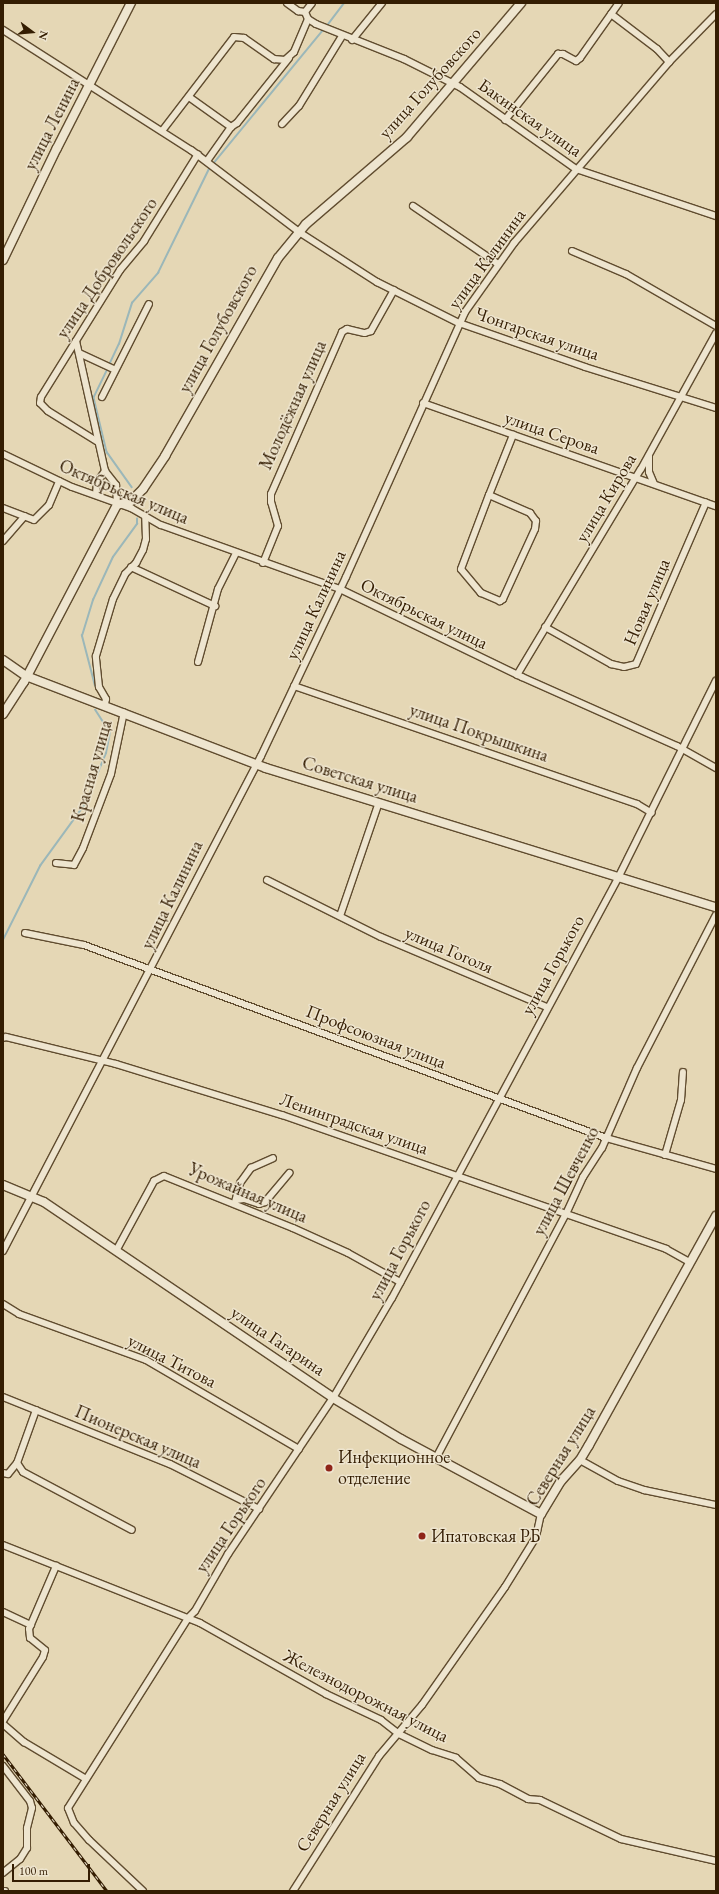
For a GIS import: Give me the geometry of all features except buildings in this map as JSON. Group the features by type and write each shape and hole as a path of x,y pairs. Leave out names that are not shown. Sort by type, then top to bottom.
{"street":[{"name":"улица Ленина","path":"3,260 132,3"},
{"path":"287,3 298,11 305,12"},
{"path":"305,12 312,3"},
{"path":"352,40 382,3"},
{"name":"улица Голубовского","path":"118,505 130,501 143,489 156,470 255,295 278,258 299,232 407,137 454,84 521,3"},
{"path":"505,120 558,54 563,54 576,61 580,58 619,3"},
{"path":"3,30 90,84 206,160 231,127 238,124 290,56 308,19 305,12"},
{"path":"611,14 657,49 670,62"},
{"name":"улица Калинина","path":"3,1251 152,969 256,764 340,590 459,323 498,264 576,169 670,62 716,14"},
{"name":"Бакинская улица","path":"308,19 332,32 404,59 454,84 576,169 716,216"},
{"path":"282,124 299,106 342,36"},
{"path":"162,131 234,37 244,38 274,59 285,60 290,56"},
{"path":"189,97 231,127"},
{"name":"улица Добровольского","path":"98,442 48,412 40,403 41,397 120,270 144,241 198,154"},
{"name":"Чонгарская улица","path":"206,160 299,232 394,290 459,323 681,399 716,408"},
{"path":"413,206 498,264"},
{"path":"572,252 626,274 716,326"},
{"name":"Молодёжная улица","path":"262,563 278,526 271,502 271,494 342,332 347,329 365,333 371,331 394,290"},
{"path":"102,397 114,369 149,304"},
{"name":"улица Кирова","path":"517,675 649,455 716,333"},
{"path":"3,714 26,676 118,505 116,485 105,471 76,341"},
{"path":"79,353 114,369"},
{"name":"улица Серова","path":"423,403 716,506"},
{"path":"489,495 530,513 536,521 529,543 503,599 500,601 481,593 461,568 489,495 513,435"},
{"name":"Октябрьская улица","path":"3,454 59,481 96,494 118,505 131,508 144,516 262,563 340,590 517,675 682,749 716,768"},
{"path":"649,455 649,472 654,484"},
{"path":"96,494 97,482 105,471"},
{"path":"3,508 34,520 49,505 59,481"},
{"name":"Новая улица","path":"545,627 611,664 624,667 636,664 706,502"},
{"path":"3,542 25,516"},
{"path":"105,704 106,699 100,687 96,656 113,598 131,567 136,563 146,539 144,516"},
{"path":"198,662 215,606 218,589 236,553"},
{"path":"136,563 139,571"},
{"path":"131,567 215,606"},
{"name":"Советская улица","path":"3,660 26,676 105,704 256,764 716,907"},
{"name":"улица Горького","path":"143,1891 74,1823 68,1808 188,1618 195,1611 204,1593 333,1398 400,1282 619,876 652,813 716,682"},
{"name":"улица Покрышкина","path":"294,686 636,804 652,813"},
{"name":"Красная улица","path":"56,862 74,865 83,848 111,774 124,712"},
{"path":"340,916 379,802"},
{"name":"улица Гоголя","path":"267,880 380,937 547,1007"},
{"name":"улица Шевченко","path":"436,1458 566,1214 583,1177 606,1138 637,1068 716,915"},
{"name":"Профсоюзная улица","path":"25,933 84,945 102,954 152,969 606,1138 716,1169"},
{"name":"Ленинградская улица","path":"3,1038 20,1040 103,1063 116,1064 282,1114 666,1249 689,1262"},
{"path":"665,1155 680,1100 683,1072"},
{"path":"267,1201 259,1204 244,1199 235,1201 240,1183 251,1168 273,1158"},
{"path":"262,1215 267,1201 289,1173"},
{"name":"Урожайная улица","path":"116,1250 154,1182 160,1176 174,1178 235,1201 262,1215 348,1253 400,1282"},
{"name":"улица Гагарина","path":"3,1186 31,1196 116,1250 333,1398 436,1458 541,1514"},
{"name":"Северная улица","path":"293,1891 379,1756 422,1705 527,1553 538,1530 541,1514 561,1481 580,1460 716,1216"},
{"name":"улица Титова","path":"3,1304 31,1319 146,1360 299,1449"},
{"name":"Пионерская улица","path":"3,1397 170,1464 259,1509"},
{"path":"3,1473 8,1474 17,1463 36,1410"},
{"path":"580,1460 618,1481 644,1490 716,1505"},
{"path":"17,1463 23,1472 132,1530"},
{"name":"Железнодорожная улица","path":"3,1545 188,1618 326,1694 367,1713 399,1734 432,1750 456,1758 479,1778 500,1784 528,1799 540,1800 621,1839 716,1861"},
{"path":"56,1566 31,1625 30,1638 45,1650 43,1657 3,1722 24,1742 86,1779"},
{"path":"3,1612 31,1625"},
{"path":"3,1766 30,1801 32,1808 27,1828 27,1848 20,1859 3,1873"}],"waterway":[{"path":"326,27 344,3"},
{"path":"213,164 323,30"},
{"path":"109,365 119,344 132,303 158,273 210,167"},
{"path":"108,369 94,398 107,452 132,487"},
{"path":"95,686 82,636 93,600 113,557 137,524 137,519"},
{"path":"3,940 40,866 85,804 106,753 110,733 95,710"}],"railway":[{"path":"3,1754 107,1891"}],"place":[{"name":"Инфекционное отделение","path":"329,1468"},
{"name":"Ипатовская РБ","path":"422,1536"}]}
